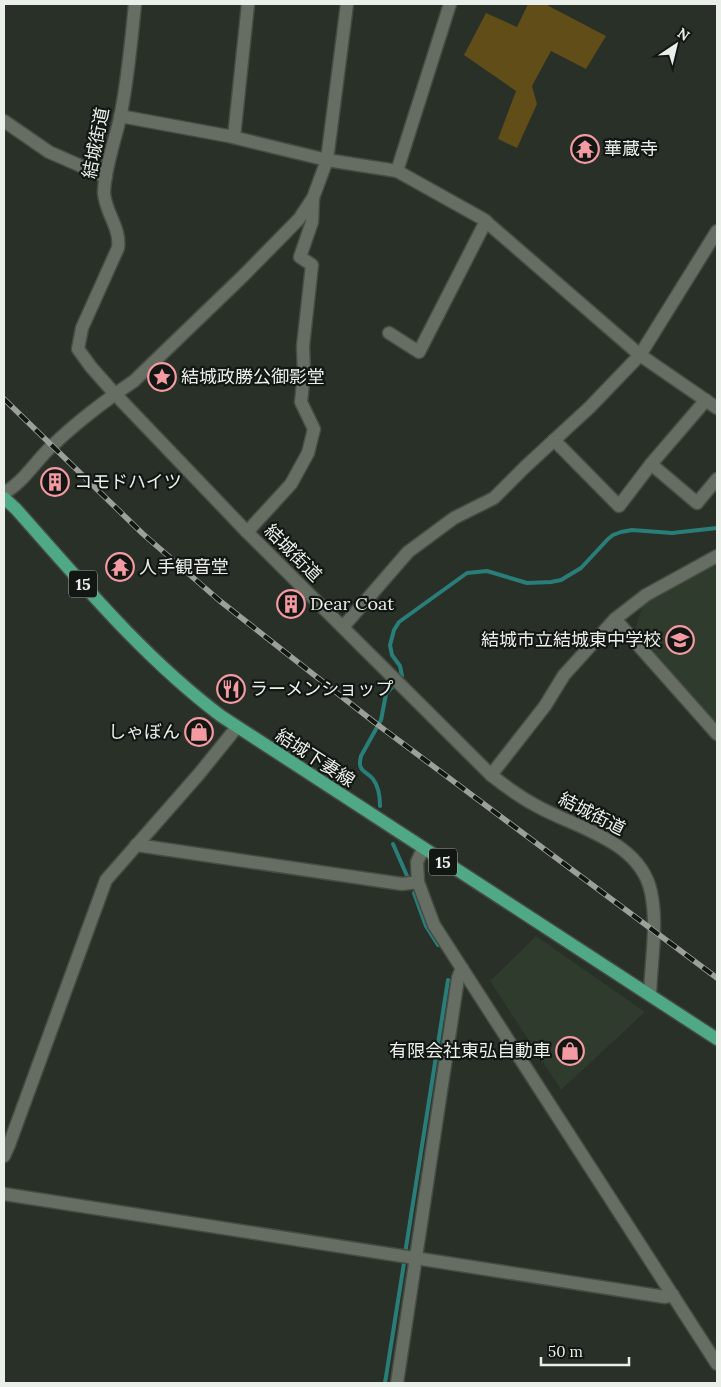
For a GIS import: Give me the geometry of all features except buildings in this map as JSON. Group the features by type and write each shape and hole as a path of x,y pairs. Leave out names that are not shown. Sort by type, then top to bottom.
{"main road":[{"name":"結城下妻線","path":"4,498 133,639 193,695 237,727 650,995"},
{"name":"15","path":"650,995 717,1040"}],"street":[{"name":"結城街道","path":"135,4 120,116 104,192 106,204 119,241 118,248 82,328 78,349 115,394 248,532 491,775 536,806 613,842 627,853 646,876 651,891 654,915 650,995"},
{"path":"234,137 248,4"},
{"path":"4,493 22,479 52,446 115,394 134,381 299,219 313,198 327,160 347,4"},
{"path":"397,171 450,4"},
{"path":"120,116 234,137 327,160 397,171 486,221 640,355 717,408"},
{"path":"4,121 48,152 106,177"},
{"path":"248,532 291,484 308,453 314,429 301,402 304,374 303,346 312,265 300,257 312,222 313,198"},
{"path":"390,334 420,352 486,221"},
{"path":"343,628 408,552 454,518 494,498 590,407 640,355 717,231"},
{"path":"554,440 619,506 651,464 706,400"},
{"path":"651,464 697,503 717,479"},
{"path":"491,775 545,706 564,674 616,619 646,595 717,556"},
{"path":"616,619 717,734"},
{"path":"4,1156 106,880 199,774 237,727"},
{"path":"136,845 402,884 418,882"},
{"path":"423,849 418,862 418,882 434,925 717,1364"},
{"path":"397,1383 458,978 462,968"},
{"path":"4,1194 665,1297 673,1295"}],"shaded area":[{"path":"528,4 545,4 606,36 586,69 551,51 532,86 537,104 517,148 498,139 516,91 464,55 486,13 517,27"},
{"name":"結城市立結城東中学校","path":"717,562 717,723 645,646 636,627 643,605 648,599"},
{"name":"有限会社東弘自動車","path":"536,936 645,1012 561,1090 490,981"}],"waterway":[{"path":"380,806 377,785 361,768 360,761 381,720 386,694 402,676 400,666 392,655 390,645 394,630 399,622 467,573 487,571 527,583 551,582 561,580 581,568 608,539 621,532 632,530 672,533 717,528"},
{"path":"393,844 408,878"},
{"path":"414,893 426,926 438,945"},
{"path":"405,1254 448,980"},
{"path":"385,1383 404,1263"}],"railway":[{"path":"4,399 143,534 220,601 374,722 717,978"}],"place":[{"name":"華蔵寺","path":"585,149"},
{"name":"結城政勝公御影堂","path":"162,377"},
{"name":"コモドハイツ","path":"55,482"},
{"name":"人手観音堂","path":"120,567"},
{"name":"Dear Coat","path":"291,604"},
{"name":"結城市立結城東中学校","path":"680,640"},
{"name":"ラーメンショップ","path":"231,689"},
{"name":"しゃぼん","path":"199,732"},
{"name":"有限会社東弘自動車","path":"570,1051"}]}
